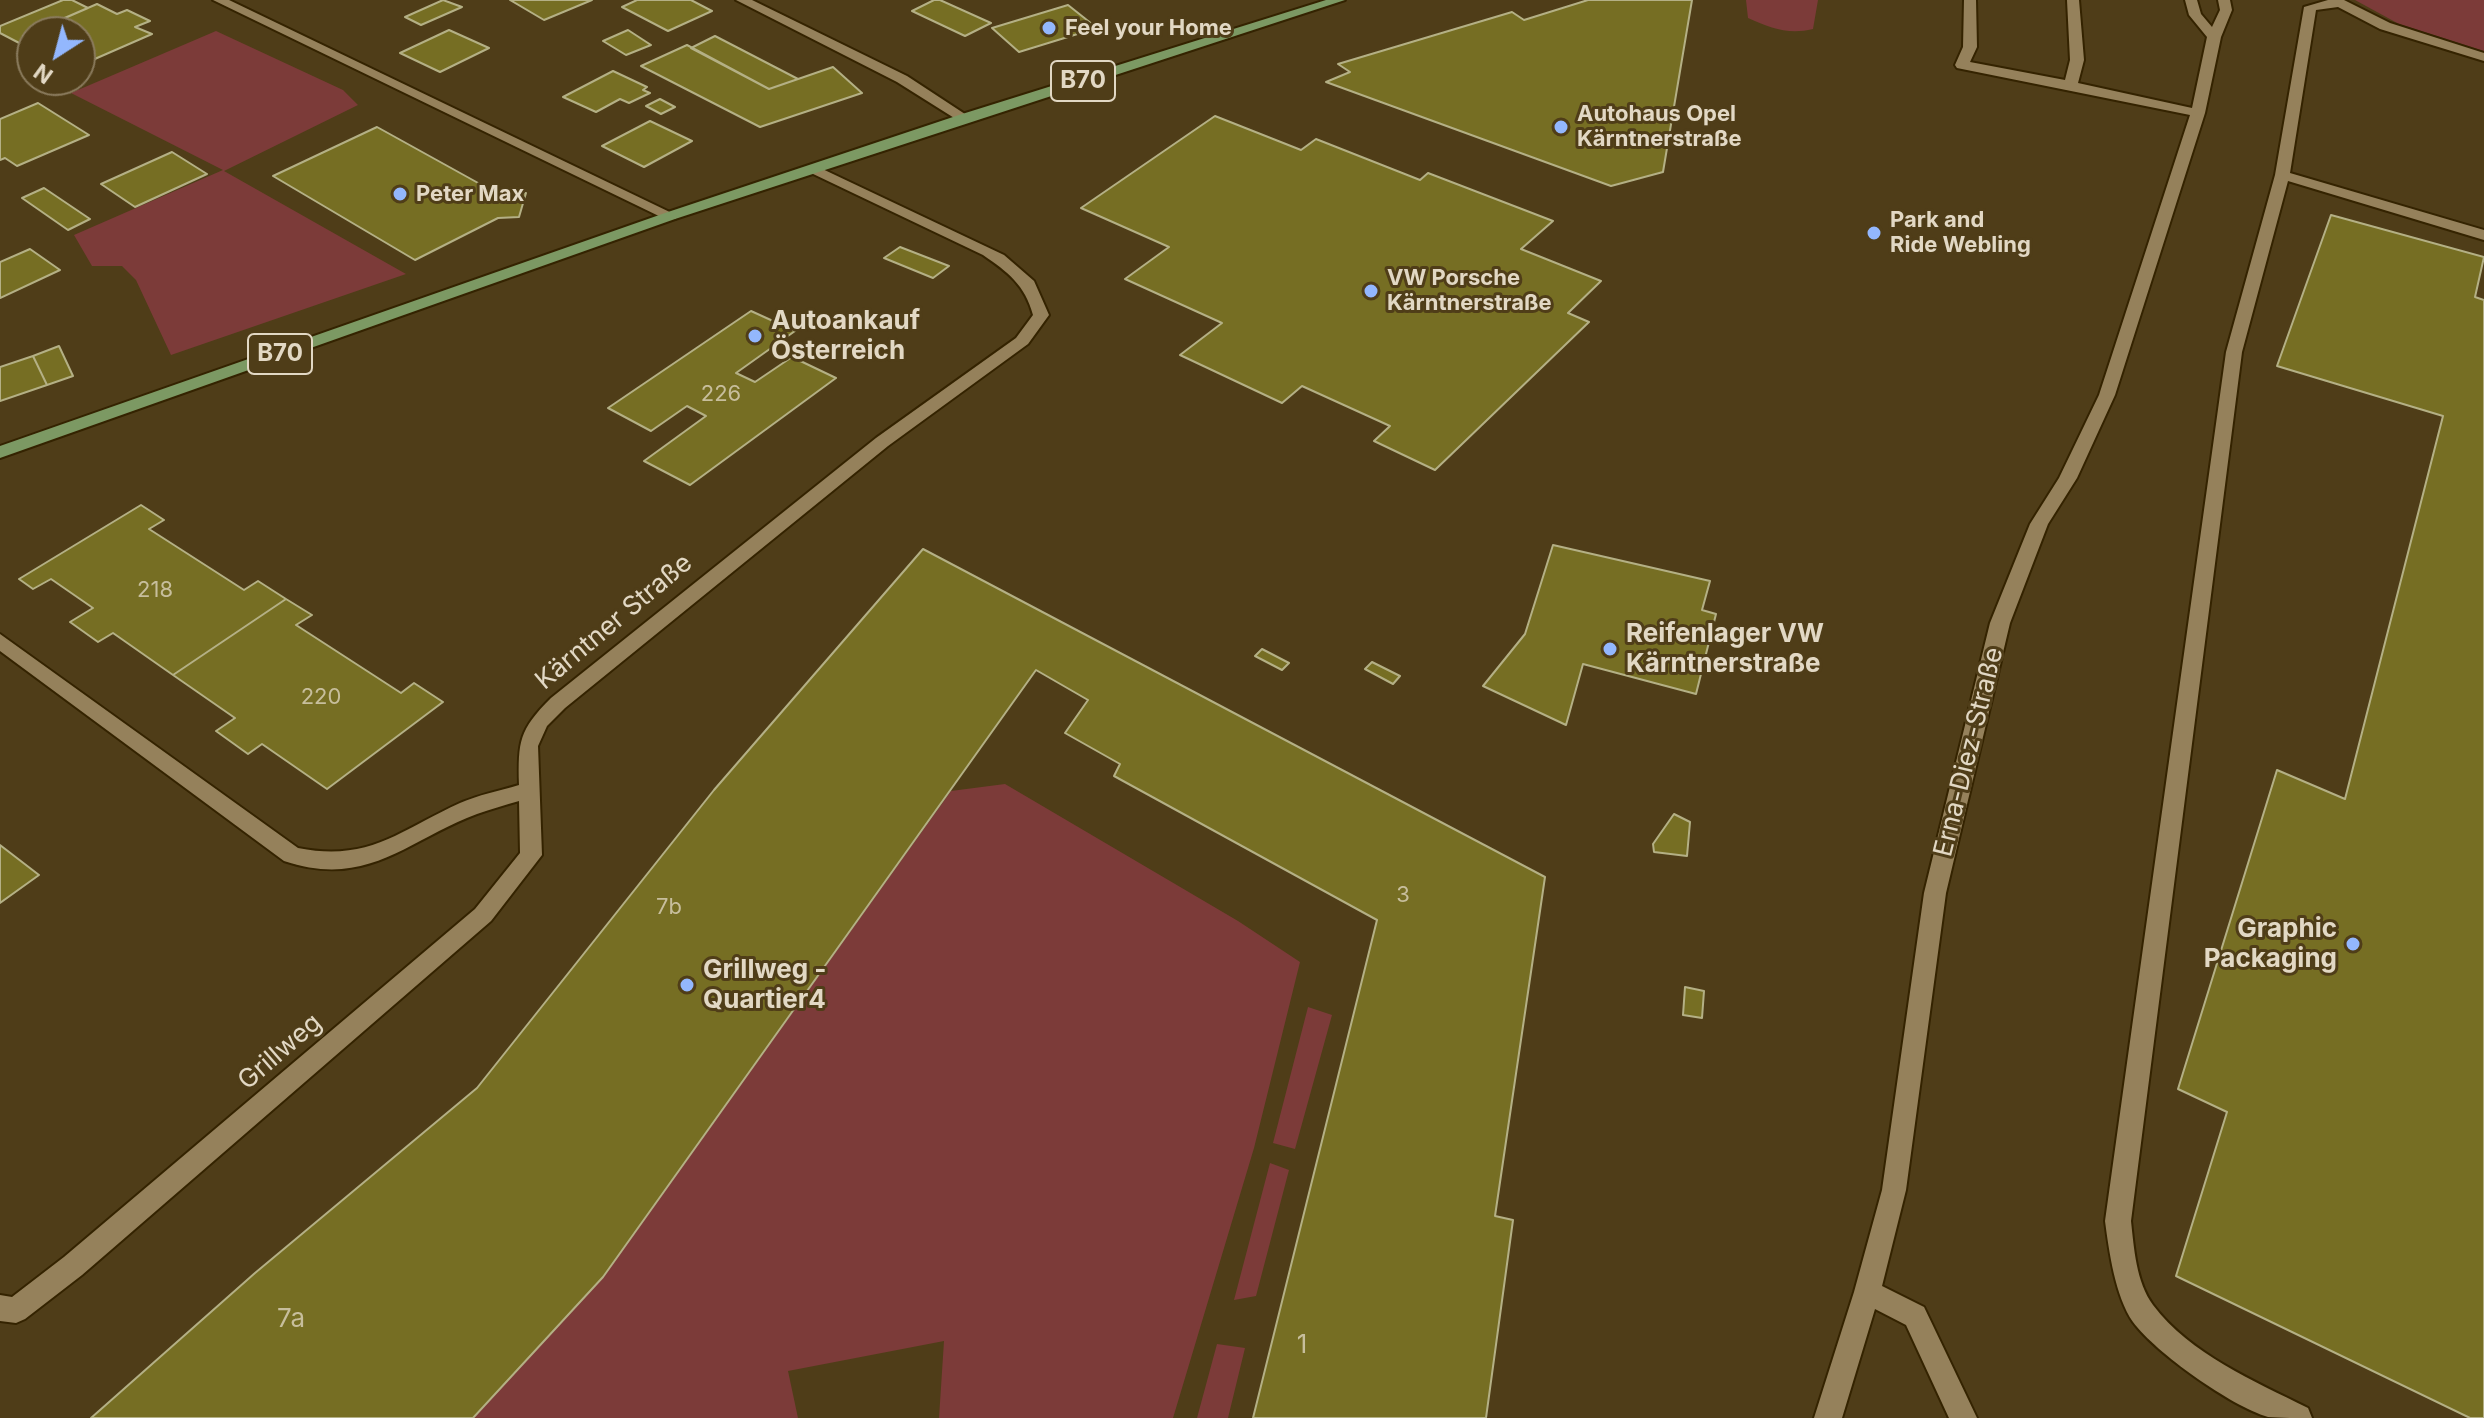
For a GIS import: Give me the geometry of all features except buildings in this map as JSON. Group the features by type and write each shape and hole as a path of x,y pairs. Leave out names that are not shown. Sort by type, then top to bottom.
{"main road":[{"name":"B70","path":"0,452 670,216 964,118 1339,0"}],"street":[{"path":"219,0 670,216"},
{"path":"742,0 902,79 964,118"},
{"path":"1970,0 1970,47 1962,65 2198,113"},
{"path":"2071,85 2077,60 2073,0"},
{"path":"2191,0 2195,15 2214,37"},
{"name":"Erna-Diez-Straße","path":"1828,1418 1867,1292 1894,1190 1935,893 2000,623 2039,524 2068,478 2107,395 2198,113 2214,37 2226,10 2224,0"},
{"path":"2298,1418 2225,1381 2180,1349 2142,1312 2124,1265 2118,1221 2234,352 2282,175 2310,7 2336,2 2385,26 2484,57"},
{"name":"Kärntner Straße","path":"530,790 528,746 539,722 558,703 882,442 1022,341 1041,315 1036,293 1012,267 988,252 814,169"},
{"path":"2282,175 2484,235"},
{"path":"0,641 292,855 327,862 360,858 410,839 469,808 530,790"},
{"name":"Grillweg","path":"0,1308 16,1310 73,1266 483,915 531,855 530,790"},
{"path":"1867,1292 1915,1316 1963,1418"}],"shaded area":[{"path":"1746,0 1818,0 1813,29 1780,30 1764,25 1748,18"},
{"path":"2355,0 2484,0 2484,51 2399,24"},
{"path":"216,31 343,90 358,105 224,171 406,274 171,355 136,280 122,266 92,266 74,235 223,170 77,96 96,96 96,82"},
{"path":"1005,784 1238,921 1300,962 1254,1148 1173,1418 939,1418 944,1341 788,1371 798,1418 473,1418 603,1277 951,791"},
{"path":"1308,1007 1332,1015 1295,1149 1273,1143"},
{"path":"1270,1163 1289,1170 1256,1296 1234,1300"},
{"path":"1217,1344 1245,1348 1228,1418 1197,1418"}],"place":[{"name":"Feel your Home","path":"1049,28"},
{"name":"Autohaus Opel Kärntnerstraße","path":"1561,127"},
{"name":"Peter Max","path":"400,194"},
{"name":"Park and Ride Webling","path":"1874,233"},
{"name":"VW Porsche Kärntnerstraße","path":"1371,291"},
{"name":"Autoankauf Österreich","path":"755,336"},
{"name":"Reifenlager VW Kärntnerstraße","path":"1610,649"},
{"name":"Graphic Packaging","path":"2353,944"},
{"name":"Grillweg - Quartier4","path":"687,985"}]}
